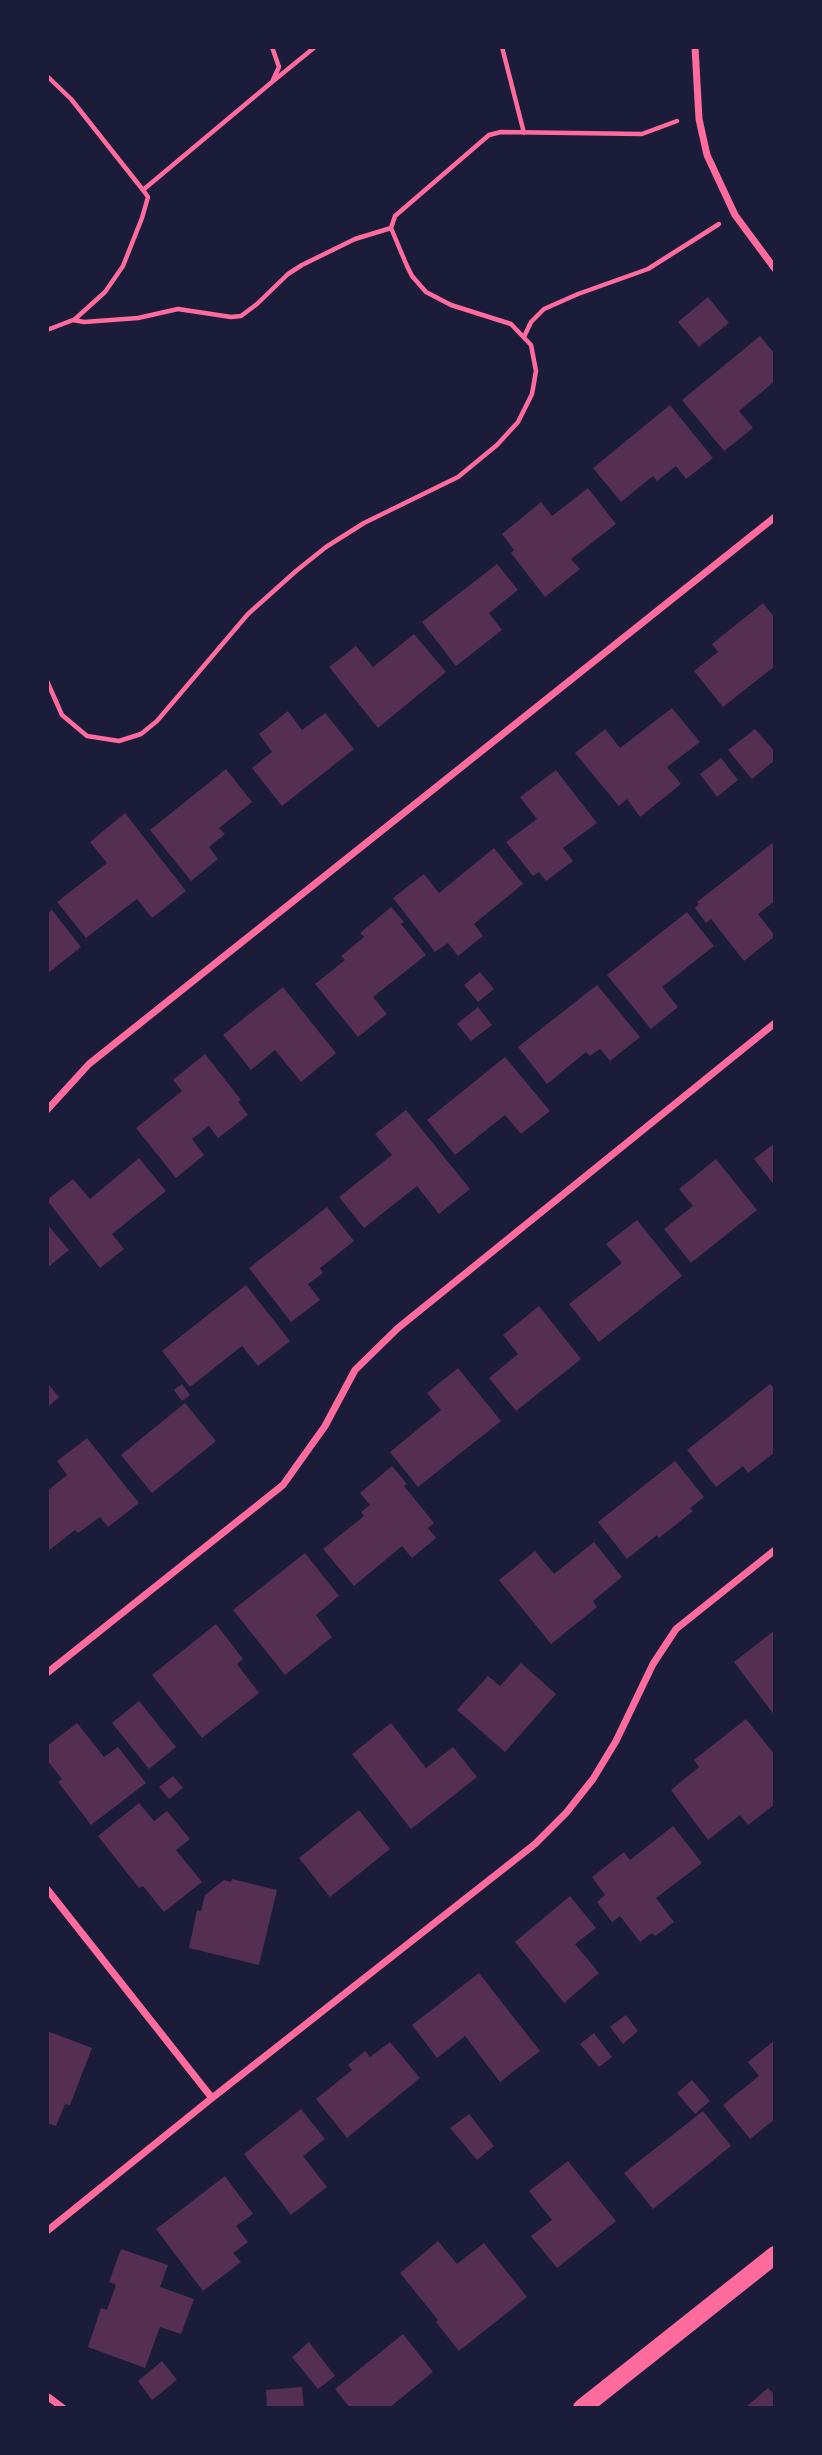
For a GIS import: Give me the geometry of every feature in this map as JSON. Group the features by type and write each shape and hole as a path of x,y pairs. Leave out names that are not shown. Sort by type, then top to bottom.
{"main road":[{"path":"582,2408 775,2255"}],"street":[{"path":"695,47 699,119 707,155 735,215 775,269"},
{"path":"47,1110 89,1064 775,517"},
{"path":"47,1673 283,1485 325,1426 355,1370 398,1328 775,1023"},
{"path":"47,2231 535,1844 566,1813 593,1779 616,1741 653,1664 676,1629 775,1550"},
{"path":"47,1889 212,2098"},
{"path":"47,2396 63,2408"}],"path":[{"path":"272,47 279,67 272,82"},
{"path":"143,190 315,47"},
{"path":"502,47 524,133"},
{"path":"47,76 71,99 148,198 123,266 106,292 74,320"},
{"path":"47,681 62,715 88,736 119,741 141,734 156,721 248,614 296,571 326,547 364,523 457,477 505,437 524,412 535,387 536,371 531,345 510,324 451,305 426,292 412,276 391,228 395,216 489,135 501,132 642,134 672,122 699,119"},
{"path":"524,337 531,322 544,309 578,293 649,269 735,215"},
{"path":"47,330 74,320 138,318 178,309 230,317 241,316 302,265 355,239 391,228"}],"building":[{"path":"708,297 729,323 699,347 678,322"},
{"path":"760,336 775,354 775,381 739,411 753,428 724,451 682,400"},
{"path":"670,405 713,458 686,479 676,466 657,481 653,476 621,502 593,468"},
{"path":"588,488 616,524 571,559 580,569 545,597 511,553 514,550 502,534 541,502 552,516"},
{"path":"497,564 518,590 489,613 502,630 456,666 422,622"},
{"path":"763,603 775,618 775,666 723,707 694,671 718,652 712,644"},
{"path":"414,634 446,672 378,728 329,667 356,646 373,667"},
{"path":"672,708 700,742 667,767 681,784 640,817 627,799 619,806 575,753 605,729 620,748"},
{"path":"288,711 302,730 325,713 354,749 282,806 252,768 272,752 259,734"},
{"path":"755,729 775,752 775,760 752,779 728,750"},
{"path":"721,758 738,780 717,797 700,774"},
{"path":"226,769 252,802 219,828 225,834 209,847 218,859 191,881 150,830"},
{"path":"556,770 597,823 563,848 573,861 546,881 539,872 533,876 506,842 537,819 520,797"},
{"path":"125,813 186,891 152,918 137,899 86,938 57,902 107,863 90,842"},
{"path":"775,841 775,901 758,914 775,936 744,961 711,919 706,923 695,908 699,904 697,902"},
{"path":"494,848 523,884 474,924 483,936 458,956 448,943 435,952 393,898 424,874 439,893"},
{"path":"391,907 426,955 373,997 387,1014 358,1037 315,984 345,960 341,956 364,937 360,933"},
{"path":"52,910 81,947 47,974 47,914"},
{"path":"687,912 714,946 662,987 678,1007 651,1029 607,975"},
{"path":"480,972 494,989 478,1002 464,985"},
{"path":"597,985 640,1037 610,1061 600,1049 590,1056 586,1052 547,1084 518,1047"},
{"path":"283,987 336,1053 301,1082 275,1050 251,1070 223,1035"},
{"path":"478,1007 492,1025 471,1041 457,1024"},
{"path":"205,1054 241,1100 238,1102 248,1115 218,1138 209,1126 192,1139 204,1155 176,1178 136,1128 182,1091 173,1080"},
{"path":"505,1057 550,1111 521,1134 505,1115 455,1155 427,1120"},
{"path":"406,1110 470,1189 439,1214 417,1186 364,1228 339,1197 392,1155 375,1134"},
{"path":"775,1143 775,1186 754,1159"},
{"path":"139,1158 166,1191 112,1234 124,1249 100,1268 47,1200 73,1179 90,1199"},
{"path":"716,1159 757,1210 691,1263 664,1229 693,1206 679,1189"},
{"path":"327,1207 354,1241 320,1268 323,1273 308,1284 320,1300 291,1322 249,1268"},
{"path":"637,1220 682,1276 599,1342 569,1304 622,1263 606,1244"},
{"path":"47,1224 69,1250 47,1268"},
{"path":"246,1285 290,1341 258,1366 242,1346 190,1387 162,1351"},
{"path":"539,1306 581,1359 516,1411 489,1378 518,1354 503,1335"},
{"path":"458,1368 501,1421 418,1487 390,1452 441,1410 427,1393"},
{"path":"182,1384 190,1395 182,1401 174,1390"},
{"path":"770,1384 775,1389 775,1452 748,1473 743,1466 716,1487 687,1450"},
{"path":"49,1385 59,1397 47,1408 47,1387"},
{"path":"185,1403 216,1441 152,1493 121,1455"},
{"path":"87,1438 139,1503 108,1527 100,1517 78,1533 75,1530 47,1552 47,1491 67,1475 57,1461"},
{"path":"675,1461 704,1497 690,1508 693,1511 627,1559 598,1522"},
{"path":"392,1466 407,1484 404,1486 434,1523 428,1528 436,1538 412,1558 402,1546 354,1586 323,1549 364,1516 361,1512 370,1505 360,1493"},
{"path":"594,1542 622,1577 593,1601 597,1607 551,1644 499,1580 535,1551 554,1574"},
{"path":"305,1553 339,1596 316,1615 332,1637 285,1675 233,1610"},
{"path":"216,1624 243,1659 237,1664 259,1693 202,1738 152,1675"},
{"path":"775,1630 775,1716 734,1662"},
{"path":"521,1663 556,1694 505,1752 457,1710 488,1676 500,1686"},
{"path":"139,1701 176,1747 149,1769 112,1723"},
{"path":"746,1719 775,1755 775,1804 748,1825 740,1815 708,1840 671,1790 699,1767 694,1760"},
{"path":"77,1723 104,1757 118,1747 146,1783 91,1825 58,1782 62,1779 47,1760 47,1746"},
{"path":"391,1723 426,1768 453,1747 477,1777 411,1829 352,1754"},
{"path":"173,1776 183,1788 169,1799 159,1787"},
{"path":"139,1803 154,1821 167,1811 190,1839 176,1850 202,1882 164,1912 143,1886 139,1888 98,1836"},
{"path":"359,1810 390,1849 330,1897 299,1858"},
{"path":"673,1826 702,1863 656,1898 674,1922 655,1936 652,1933 640,1942 620,1916 612,1922 597,1902 605,1895 592,1877 624,1852 630,1860"},
{"path":"232,1879 277,1890 259,1965 189,1948 197,1910 201,1911 205,1895 224,1880 231,1882"},
{"path":"570,1896 596,1928 575,1944 599,1973 564,2003 515,1942"},
{"path":"479,1973 540,2051 500,2082 465,2036 437,2058 412,2025"},
{"path":"626,2015 638,2031 623,2044 610,2027"},
{"path":"47,2031 92,2048 70,2105 65,2104 56,2126 47,2123"},
{"path":"594,2033 612,2057 599,2067 580,2044"},
{"path":"775,2040 775,2119 750,2139 723,2105 759,2076 748,2062"},
{"path":"390,2042 420,2078 347,2138 316,2099 352,2070 348,2065 365,2051 370,2057"},
{"path":"692,2080 710,2101 695,2114 677,2093"},
{"path":"301,2109 325,2139 303,2156 327,2187 291,2215 244,2154"},
{"path":"703,2111 731,2146 653,2209 624,2173"},
{"path":"469,2114 494,2146 477,2160 450,2128"},
{"path":"568,2161 616,2221 557,2268 531,2236 552,2220 529,2191"},
{"path":"225,2176 253,2214 236,2226 248,2242 233,2253 241,2262 203,2291 156,2229"},
{"path":"438,2241 457,2264 484,2243 527,2297 459,2351 400,2273"},
{"path":"121,2249 168,2265 160,2287 194,2299 181,2334 160,2327 145,2368 88,2347 101,2308 107,2310 116,2285 109,2282"},
{"path":"403,2334 433,2372 389,2408 350,2408 335,2389"},
{"path":"309,2342 335,2376 318,2389 292,2357"},
{"path":"162,2361 177,2380 152,2400 138,2381"},
{"path":"302,2387 304,2408 267,2408 266,2390"},
{"path":"768,2388 775,2395 775,2408 745,2408"}]}
